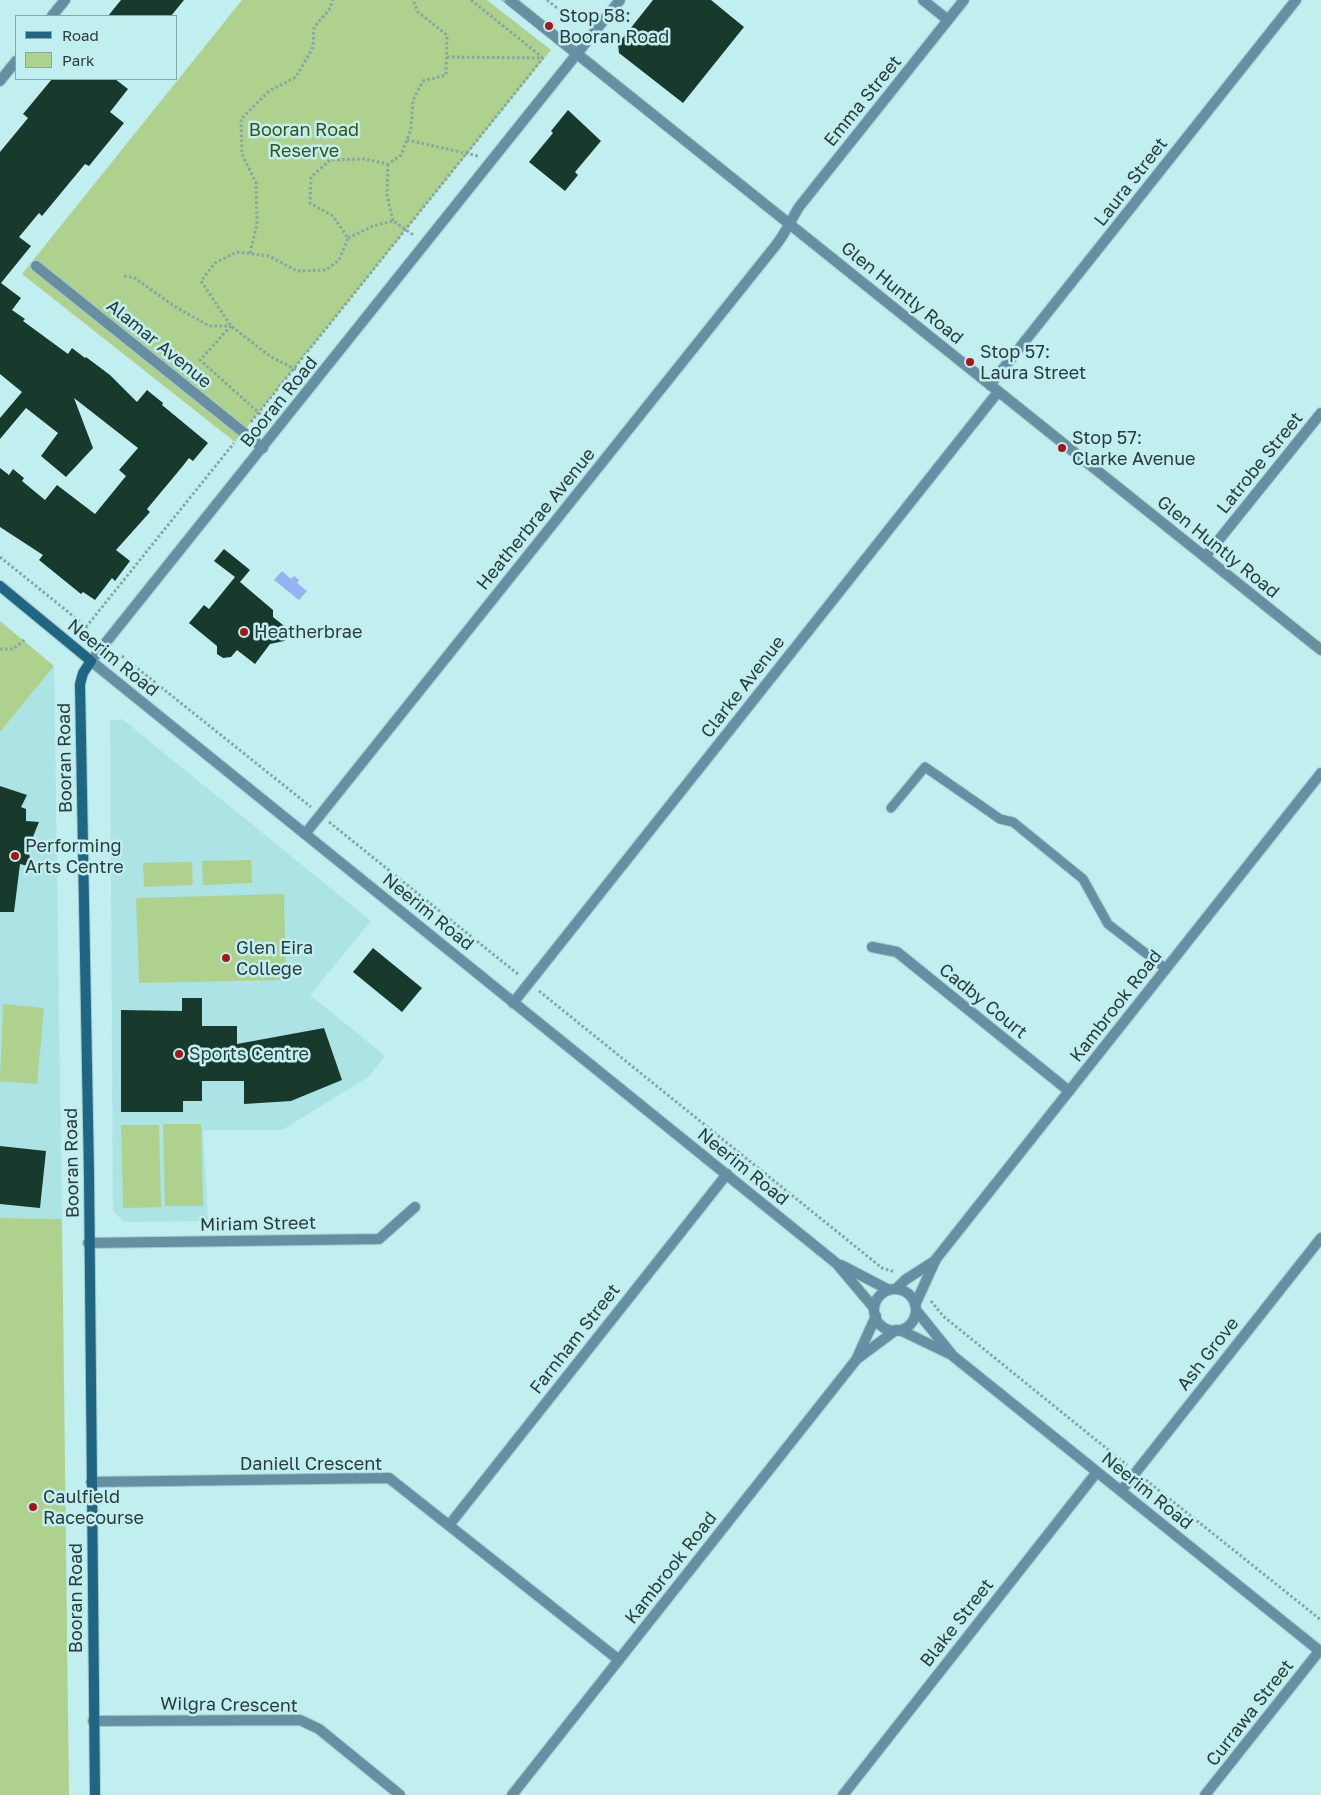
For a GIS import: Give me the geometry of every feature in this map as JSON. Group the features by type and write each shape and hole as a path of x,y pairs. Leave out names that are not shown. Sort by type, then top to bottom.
{"main road":[{"name":"Neerim Road","path":"0,586 91,661"},
{"name":"Booran Road","path":"91,661 82,673 80,684 95,1795"}],"street":[{"path":"53,15 65,0"},
{"name":"Glen Huntly Road","path":"510,0 1321,650"},
{"name":"Booran Road","path":"91,661 318,380 620,0"},
{"path":"923,0 948,20"},
{"name":"Emma Street","path":"790,224 803,202 964,0"},
{"name":"Laura Street","path":"994,388 1296,0"},
{"path":"0,81 15,62"},
{"name":"Heatherbrae Avenue","path":"305,834 776,245 790,224"},
{"name":"Alamar Avenue","path":"36,266 263,448"},
{"name":"Clarke Avenue","path":"513,1003 994,388"},
{"name":"Latrobe Street","path":"1205,557 1321,413"},
{"name":"Neerim Road","path":"91,661 836,1263 875,1312"},
{"name":"Kambrook Road","path":"915,1308 936,1259 1321,773"},
{"name":"Cadby Court","path":"872,947 896,952 1070,1091"},
{"name":"Farnham Street","path":"450,1524 726,1174"},
{"name":"Miriam Street","path":"88,1243 379,1239 415,1207"},
{"name":"Ash Grove","path":"1121,1491 1321,1238"},
{"name":"Kambrook Road","path":"892,1289 936,1259"},
{"name":"Neerim Road","path":"836,1263 892,1289"},
{"path":"892,1289 908,1294 915,1308 911,1323 898,1330 884,1327 875,1312 879,1296 892,1289"},
{"name":"Neerim Road","path":"915,1308 953,1356 1320,1651"},
{"name":"Kambrook Road","path":"856,1360 875,1312"},
{"name":"Neerim Road","path":"898,1330 953,1356"},
{"name":"Kambrook Road","path":"512,1795 856,1360 898,1330"},
{"name":"Blake Street","path":"842,1795 1096,1472"},
{"name":"Daniell Crescent","path":"91,1482 389,1478 450,1524 619,1660"},
{"name":"Currawa Street","path":"1205,1795 1320,1651"},
{"name":"Wilgra Crescent","path":"93,1721 300,1720 319,1729 400,1795"}],"lane":[{"path":"891,808 924,767 1000,820 1013,822 1083,878 1108,924 1166,969"}],"path":[{"path":"250,253 258,224 256,183 242,154 241,119 269,91 296,77 313,47 314,26 329,10 332,0"},
{"path":"348,238 333,216 310,203 312,177 330,160 363,159 388,164 401,155 411,129 413,100 423,81 446,75 447,35 418,12 413,0"},
{"path":"471,0 543,58"},
{"path":"547,0 572,20"},
{"path":"446,57 543,58"},
{"path":"0,557 87,628 543,58"},
{"path":"407,140 493,159"},
{"path":"388,164 387,195 393,221 426,244"},
{"path":"318,380 271,357 231,326 201,282 215,263 237,252 269,256 297,270 326,270 338,260 348,238 373,226 393,221"},
{"path":"124,276 134,278 174,306 209,326 231,326"},
{"path":"231,326 200,360 278,429"},
{"path":"0,649 13,649 26,639"},
{"path":"122,656 312,808"},
{"path":"329,821 882,1268 895,1272 905,1280"},
{"path":"922,1293 943,1316 1321,1620"}],"shaded area":[{"path":"54,666 62,1219 0,1218 0,732"},
{"name":"Glen Eira College","path":"122,719 371,921 310,995 385,1056 368,1077 282,1130 203,1130 208,1221 124,1222 113,1211 110,721"}],"green space":[{"name":"Booran Road Reserve","path":"242,0 487,0 551,50 235,442 22,274"},
{"path":"0,621 54,666 0,732"},
{"path":"251,860 252,883 203,885 202,861"},
{"path":"192,862 193,885 144,887 143,863"},
{"path":"284,894 286,980 139,983 136,898"},
{"path":"3,1004 44,1008 37,1084 0,1081"},
{"path":"163,1124 201,1124 203,1206 165,1206"},
{"path":"121,1125 159,1125 161,1207 123,1208"},
{"name":"Caulfield Racecourse","path":"0,1218 62,1219 69,1795 0,1795"}],"water":[{"path":"282,571 291,579 294,576 299,580 297,583 307,591 299,600 274,580"}],"building":[{"path":"121,0 184,0 172,15 109,15"},
{"path":"653,0 711,0 744,27 683,103 619,53 618,44"},
{"path":"51,80 116,80 128,89 110,112 124,123 89,166 85,164 42,216 39,213 19,237 31,246 1,283 21,298 12,310 25,319 23,321 68,354 72,348 86,357 110,375 137,402 147,390 208,443 193,461 189,458 147,509 150,512 116,550 130,561 115,581 112,578 95,600 83,592 81,594 39,560 43,555 0,527 0,468 9,475 13,469 24,478 22,481 45,500 57,485 95,514 126,476 119,470 138,448 74,398 93,448 66,477 41,456 58,433 26,408 0,439 0,418 22,392 0,374 0,152 28,118 23,114"},
{"path":"568,110 601,141 575,172 578,175 565,191 529,162 553,133 551,131"},
{"name":"Heatherbrae","path":"224,549 250,570 240,582 273,610 273,617 288,629 288,636 284,641 270,644 255,664 237,650 231,657 223,658 217,654 217,646 189,623 204,605 209,609 235,577 214,561"},
{"name":"Performing Arts Centre","path":"0,786 27,795 21,807 26,809 26,821 39,822 28,849 32,867 20,864 14,912 0,912"},
{"path":"373,948 422,988 402,1012 353,972"},
{"name":"Sports Centre","path":"182,998 202,998 202,1026 237,1026 237,1044 324,1028 342,1080 291,1101 244,1104 244,1081 202,1081 202,1101 183,1101 183,1112 121,1112 121,1010 182,1011"},
{"path":"0,1146 46,1151 40,1208 0,1204"}],"tram line":[{"path":"502,0 1321,655"},
{"path":"517,0 1321,644"}],"place":[{"name":"Stop 58: Booran Road","path":"549,26"},
{"name":"Stop 57: Laura Street","path":"970,362"},
{"name":"Stop 57: Clarke Avenue","path":"1062,448"},
{"name":"Heatherbrae","path":"244,632"},
{"name":"Performing Arts Centre","path":"15,856"},
{"name":"Glen Eira College","path":"226,958"},
{"name":"Sports Centre","path":"179,1054"},
{"name":"Caulfield Racecourse","path":"33,1507"}]}
